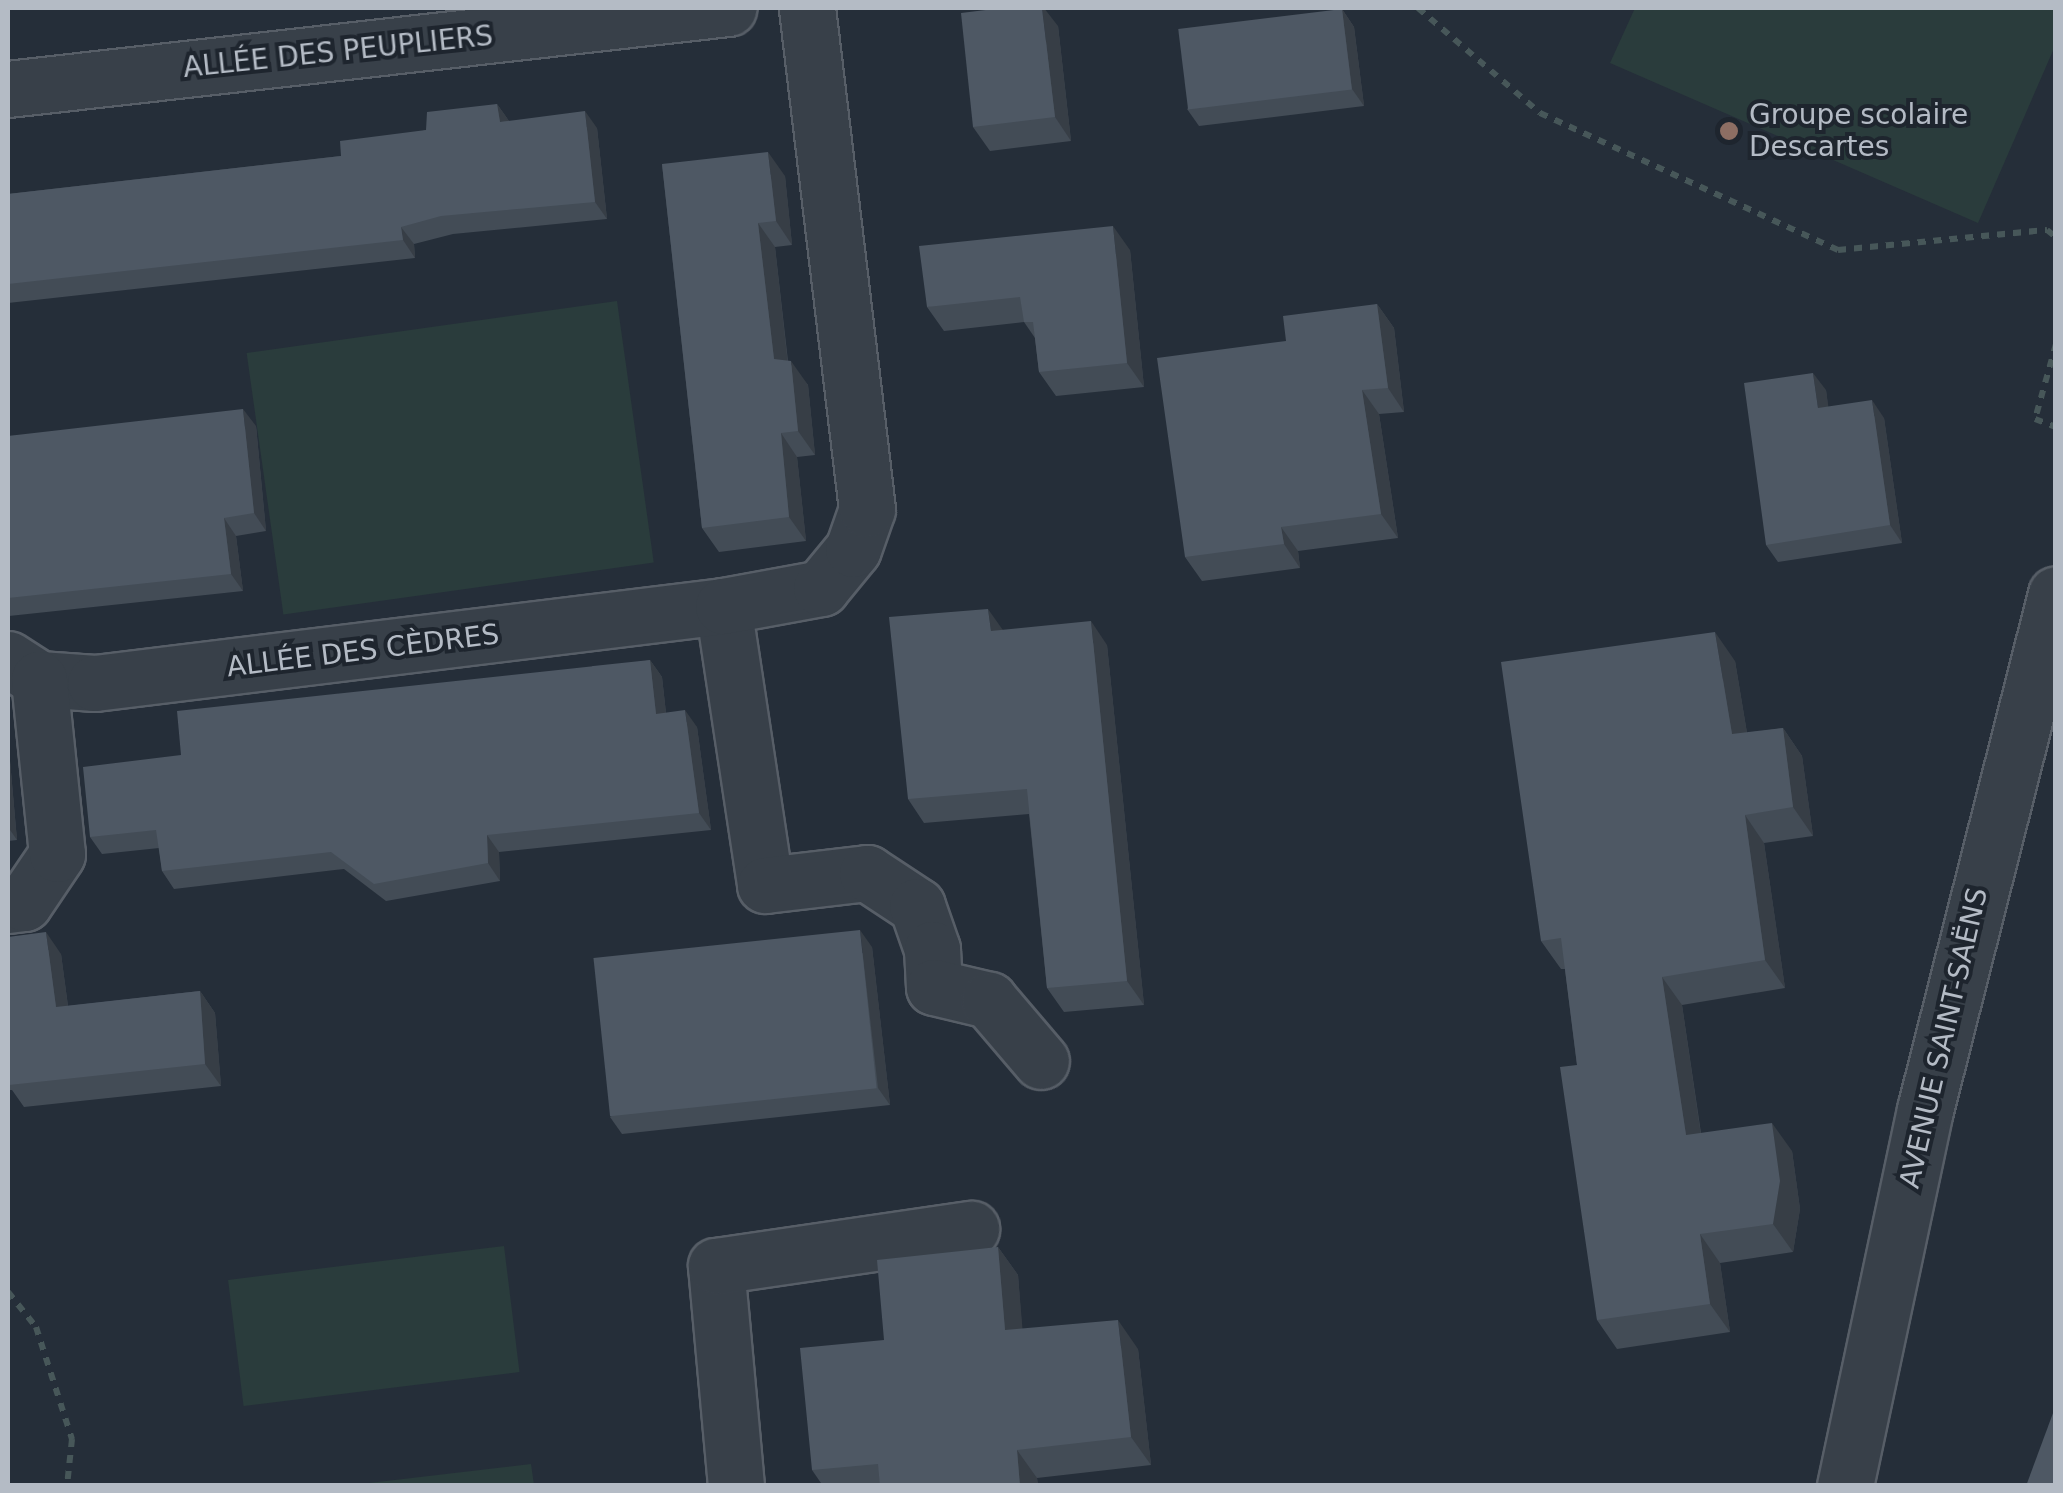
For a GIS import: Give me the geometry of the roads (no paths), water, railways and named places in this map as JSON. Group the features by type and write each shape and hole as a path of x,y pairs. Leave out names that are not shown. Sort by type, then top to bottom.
{"street":[{"name":"ALLÉE DES PEUPLIERS","path":"8,89 728,8"},
{"name":"ALLÉE DES CÈDRES","path":"23,669 96,684 724,606 822,588 853,550 866,509 808,8"},
{"name":"AVENUE SAINT-SAËNS","path":"1845,1486 1934,1072 2054,604"},
{"path":"724,606 764,885 866,873 917,906 932,948 934,988 989,1000 1040,1061"},
{"path":"8,904 24,903 57,854 23,669"},
{"path":"736,1486 716,1266 971,1229"}],"place":[{"name":"Groupe scolaire Descartes","path":"1729,131"}]}
